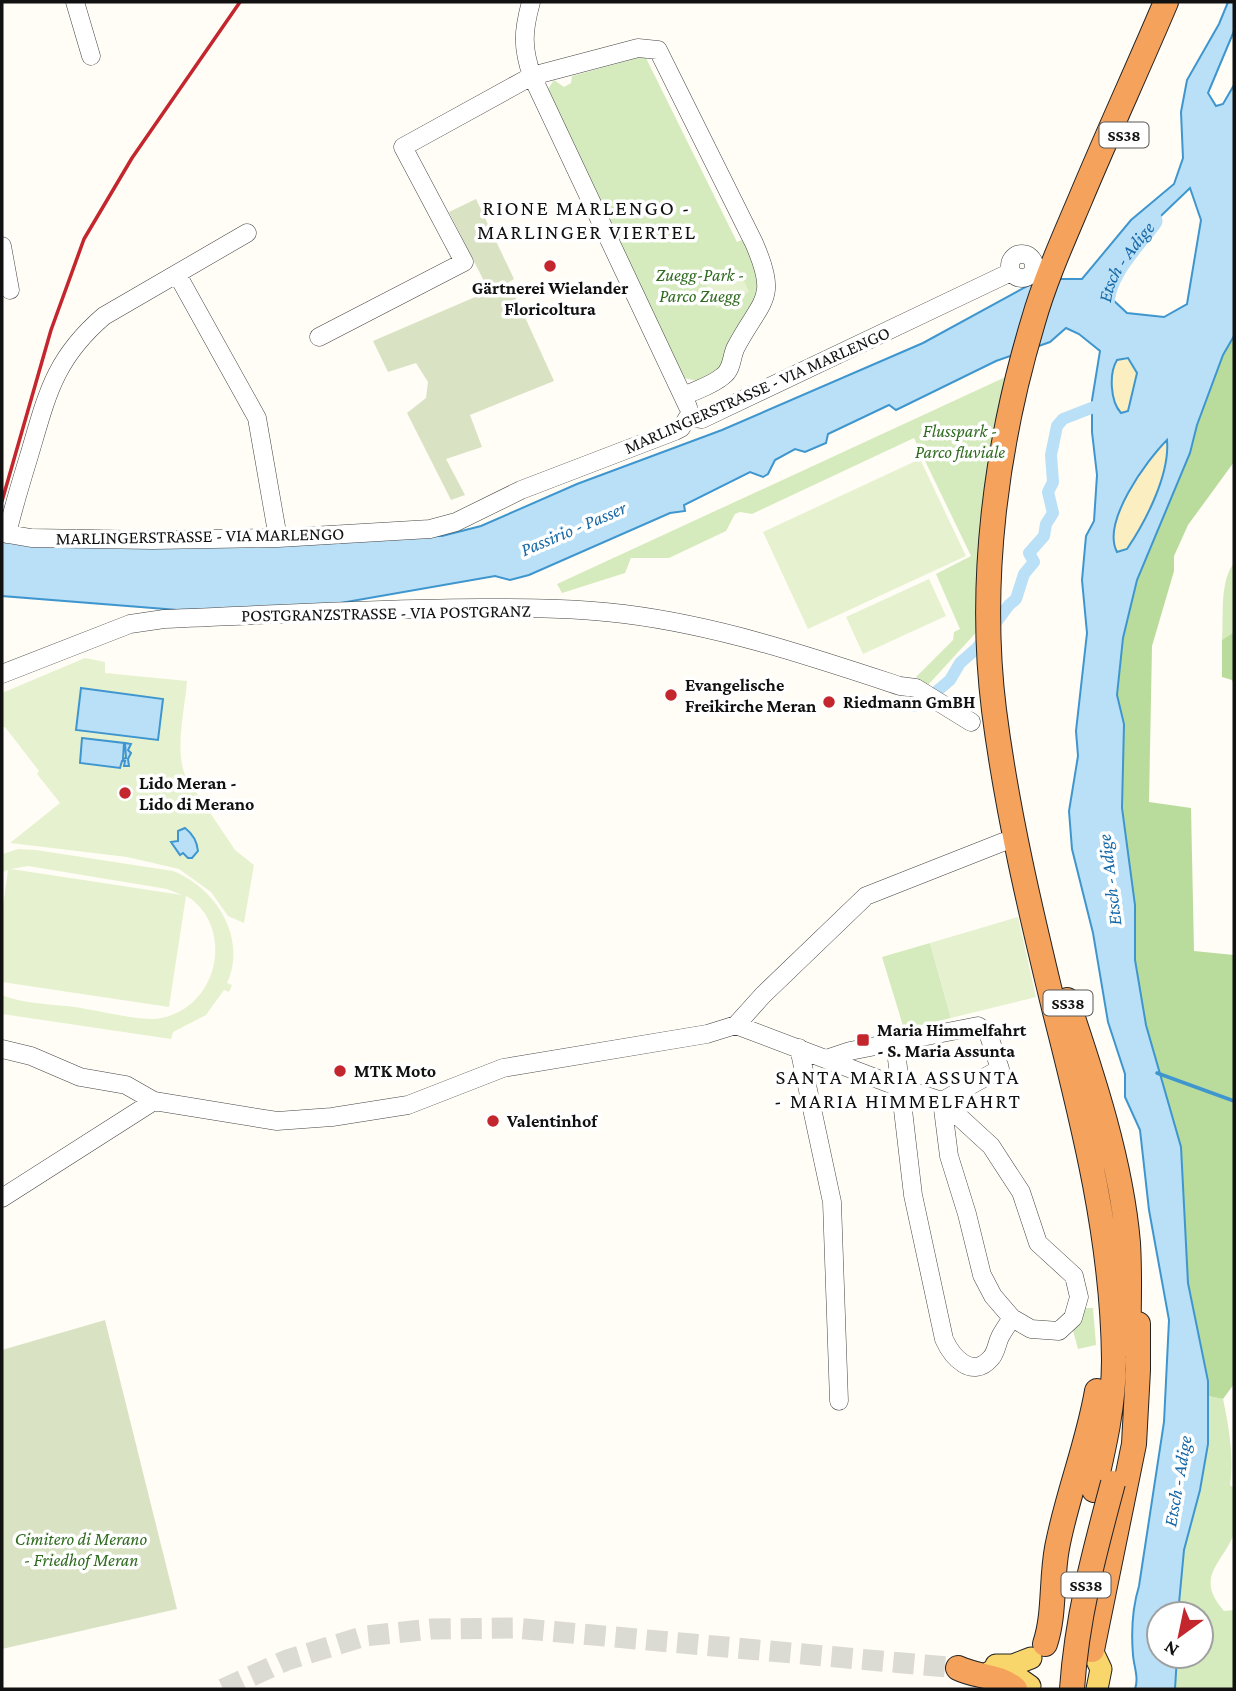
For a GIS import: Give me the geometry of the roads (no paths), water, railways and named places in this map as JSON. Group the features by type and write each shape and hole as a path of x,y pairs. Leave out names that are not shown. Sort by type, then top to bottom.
{"highway":[{"path":"1137,70 1160,2"},
{"name":"SS38","path":"1072,1689 1081,1607 1127,1377 1121,1304 1127,1241 1117,1174 1091,1071 1065,993 1000,710 1003,669 1002,586 1010,485 1032,370 1059,265 1166,2"},
{"name":"SS38","path":"1121,1304 1107,1254 1096,1184 1025,887 1000,710 989,598 998,484 1020,369 1033,320 1154,65 1179,2"},
{"path":"1038,1651 1049,1632 1052,1578 1057,1548 1095,1405 1105,1333 1121,1304 1138,1324 1134,1444 1092,1650"},
{"name":"SS38","path":"1057,1689 1063,1629 1104,1486"},
{"path":"958,1668 971,1675 1026,1688"}],"main road":[{"path":"1092,1650 1101,1670 1097,1689"},
{"path":"958,1668 970,1663 1013,1665 1038,1651"},
{"path":"1026,1688 1028,1674 1038,1651"}],"street":[{"path":"75,2 91,56"},
{"path":"531,2 524,28 524,53 532,76 684,396 688,417"},
{"name":"MARLINGERSTRASSE - VIA MARLENGO","path":"532,76 638,48 657,50 754,243 766,271 768,289 764,298 735,349 730,368 724,376 684,396"},
{"path":"319,337 464,262 403,147 532,76"},
{"path":"4,533 49,387 66,356 104,316 247,233"},
{"path":"2,246 10,290"},
{"name":"MARLINGERSTRASSE - VIA MARLENGO","path":"4,533 31,538 153,540 278,538 430,529 456,522 521,490 675,431 681,428 688,417 702,419 1011,272"},
{"path":"177,274 257,418 278,538"},
{"name":"POSTGRANZSTRASSE - VIA POSTGRANZ","path":"2,674 130,624 164,619 423,608 584,610 714,629 795,651 900,686 916,688 971,722"},
{"path":"2,1049 31,1056 80,1077 126,1085 154,1101 277,1121 332,1117 408,1105 503,1068 707,1034 736,1025 763,995 866,896 1003,842"},
{"path":"736,1025 942,1101 991,1146 1021,1192 1038,1243 1074,1276 1079,1297 1073,1318 1059,1331 1031,1329 1012,1318 993,1296 982,1275 949,1156 942,1101"},
{"path":"826,1059 850,1051 978,1026 988,1032 1000,1069 942,1101"},
{"path":"895,1042 913,1195 944,1339 951,1354 961,1364 978,1366 991,1358 1012,1318"},
{"path":"799,1048 832,1202 839,1401"},
{"path":"2,1198 154,1101"}],"water":[{"name":"Passirio - Passer","path":"1228,2 1234,2 1234,31 1208,93 1216,106 1223,104 1234,85 1234,336 1223,355 1197,425 1190,453 1137,580 1123,638 1117,695 1124,724 1122,808 1135,905 1135,960 1146,1025 1181,1147 1188,1283 1208,1381 1208,1444 1200,1490 1184,1550 1179,1600 1145,1600 1145,1670 1176,1670 1175,1689 1135,1689 1133,1620 1164,1422 1169,1320 1149,1210 1140,1130 1125,1097 1125,1074 1108,1022 1093,933 1072,849 1069,811 1078,756 1076,731 1087,633 1082,580 1086,536 1094,521 1097,475 1092,432 1092,400 1100,351 1079,334 1066,328 1050,342 996,361 896,410 889,405 828,434 826,443 805,452 795,449 775,460 768,474 763,477 750,472 684,505 685,511 670,513 529,575 510,580 495,576 312,608 178,610 2,596 2,541 442,536 481,526 577,484 722,430 923,343 1040,279 1082,279 1131,220 1174,184 1183,158 1181,112 1187,80 1219,24","holes":["1190,188 1201,220 1187,304 1164,317 1127,313 1112,299 1110,275 1141,235","1128,358 1137,373 1128,411 1121,413 1117,408 1112,387 1113,372 1117,360","1167,440 1165,467 1155,497 1127,549 1117,552 1115,525 1128,492"]},
{"path":"81,688 163,699 158,740 76,730"},
{"path":"82,738 124,743 123,759 126,758 125,743 131,744 128,750 131,753 129,766 124,766 125,761 122,761 120,768 80,763"},
{"path":"185,828 194,838 198,851 192,858 183,853 180,855 171,842 178,841 178,831"}],"waterway":[{"name":"Etsch - Adige","path":"1104,307 1105,295 1114,272 1152,221"},
{"path":"936,692 950,680 960,663 977,648 1016,599 1024,574 1034,562 1029,553 1044,536 1046,524 1053,513 1048,492 1053,482 1051,455 1057,426 1063,419 1104,403"},
{"path":"914,706 926,699"},
{"path":"1157,1073 1234,1101"}],"tunnel":[{"path":"223,1689 287,1660 365,1636 432,1629 515,1628 958,1668"}],"railway":[{"path":"2,501 51,330 84,239 132,158 240,2"}],"place":[{"name":"Gärtnerei Wielander Floricoltura","path":"550,266"},
{"name":"Evangelische Freikirche Meran","path":"671,695"},
{"name":"Riedmann GmBH","path":"829,702"},
{"name":"Lido Meran - Lido di Merano","path":"125,793"},
{"name":"Maria Himmelfahrt - S. Maria Assunta","path":"863,1040"},
{"name":"MTK Moto","path":"340,1071"},
{"name":"Valentinhof","path":"493,1121"}],"district":[{"name":"RIONE MARLENGO - MARLINGER VIERTEL","path":"587,220"},
{"name":"SANTA MARIA ASSUNTA - MARIA HIMMELFAHRT","path":"898,1089"}],"park label":[{"name":"Zuegg-Park - Parco Zuegg","path":"700,285"},
{"name":"Flusspark - Parco fluviale","path":"960,441"},
{"name":"Cimitero di Merano - Friedhof Meran","path":"81,1549"}]}
